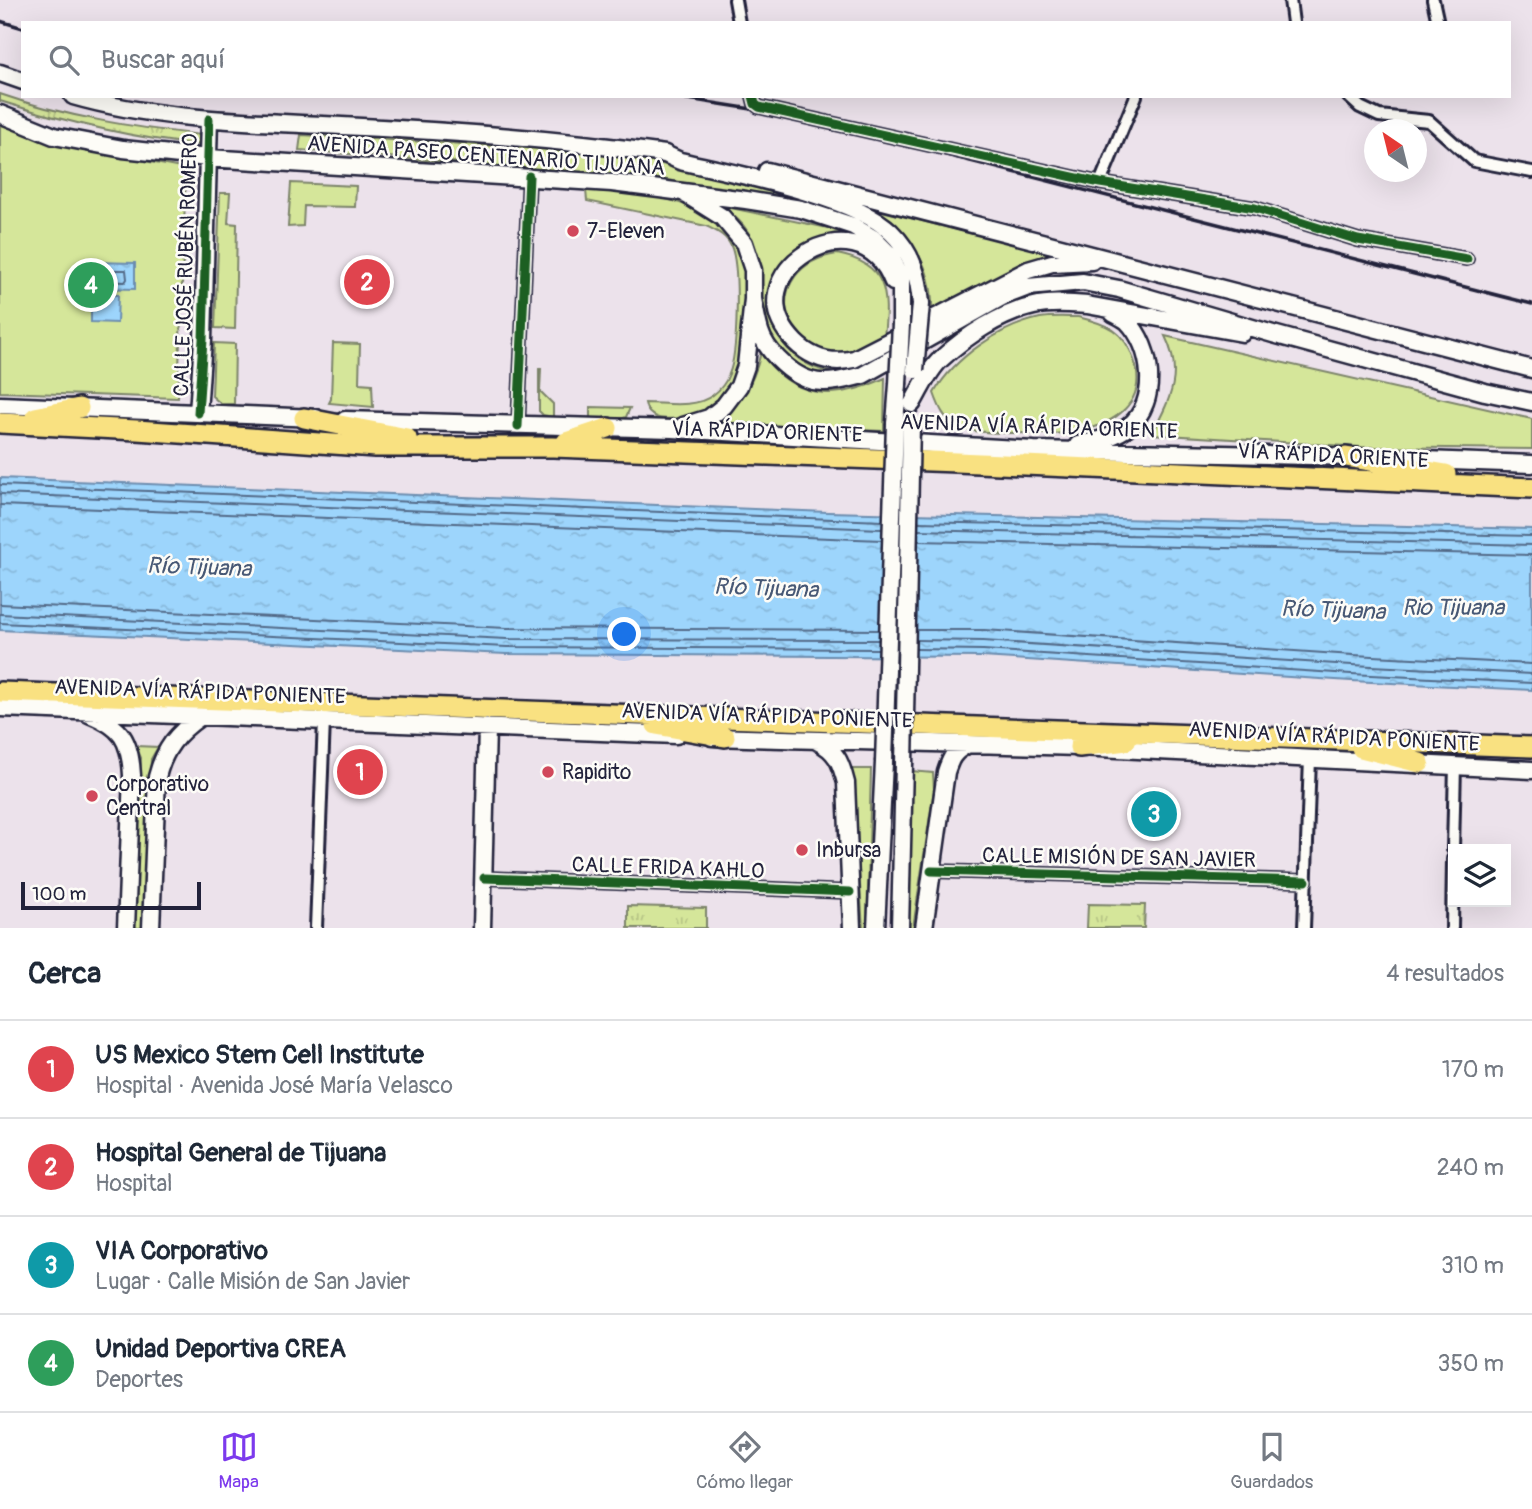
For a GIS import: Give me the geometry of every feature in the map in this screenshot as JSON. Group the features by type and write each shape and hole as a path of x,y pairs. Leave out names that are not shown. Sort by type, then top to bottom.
{"highway":[{"path":"0,422 79,408"},
{"path":"304,418 449,447"},
{"name":"VÍA RÁPIDA ORIENTE","path":"0,422 375,447 553,447 1531,488"},
{"path":"553,447 608,428"},
{"path":"1346,457 1531,488"},
{"name":"AVENIDA VÍA RÁPIDA PONIENTE","path":"0,692 1532,747"},
{"path":"593,713 725,737"},
{"path":"1079,747 1184,734"},
{"path":"1323,738 1420,763"}],"main road":[{"path":"0,73 21,79"},
{"name":"AVENIDA PASEO CENTENARIO TIJUANA","path":"82,98 138,110 209,119 550,139 665,154 680,161 849,206 891,231 912,262 917,275 921,304 912,404 903,425"},
{"name":"AVENIDA PASEO CENTENARIO TIJUANA","path":"0,114 54,136 89,144 208,158 408,172 529,176 682,191 801,209 853,226 873,238 891,256 901,277 898,384 903,425"},
{"name":"CALLE JOSÉ RUBÉN ROMERO","path":"198,413 203,340 209,119"},
{"path":"665,154 685,154 873,197 1105,260 1532,369"},
{"path":"673,429 709,418 724,406 739,386 746,366 753,299 753,270 744,243 722,217 682,191"},
{"path":"902,306 890,274 879,260 865,248 848,243 820,245 807,250 786,271 777,298 782,324 797,345 821,359 843,362 872,351 998,283 1028,270 1052,263 1105,260"},
{"path":"753,299 761,334 773,353 796,376 816,382 844,380 863,375 1002,297 1028,287 1083,282 1119,289 1273,334 1485,392 1532,402"},
{"path":"912,404 940,360 976,332 1006,316 1034,306 1065,304 1230,332 1273,334"},
{"path":"1034,450 1107,438 1128,427 1138,416 1149,391 1147,358 1139,339 1126,320 1105,309"},
{"name":"AVENIDA VÍA RÁPIDA ORIENTE","path":"0,405 518,426 673,429 1034,450 1532,464"},
{"path":"876,928 903,425"},
{"path":"900,928 904,764 903,425"},
{"name":"AVENIDA VÍA RÁPIDA PONIENTE","path":"0,708 965,746 1079,747 1532,770"},
{"path":"80,710 113,726 127,742 130,752 132,775 126,928"},
{"path":"151,928 157,777 164,755 174,737 200,717"},
{"path":"482,928 487,728"},
{"path":"815,740 827,746 841,762 846,783 852,928"},
{"path":"924,928 946,772 950,759 957,750 965,746"}],"street":[{"path":"735,0 739,21"},
{"path":"1290,0 1293,21"},
{"path":"1433,0 1438,21"},
{"path":"1100,183 1135,98"},
{"path":"1350,98 1360,107 1379,116 1429,121 1474,160 1532,172"},
{"path":"753,99 760,107 1100,183 1255,208 1359,240 1467,259"},
{"path":"518,426 529,176"},
{"path":"316,928 324,720"},
{"path":"1304,928 1310,758"},
{"path":"1453,844 1455,765"},
{"name":"CALLE MISIÓN DE SAN JAVIER","path":"931,871 1306,881"},
{"name":"CALLE FRIDA KAHLO","path":"484,878 850,892"},
{"path":"1452,907 1452,928"}],"green space":[{"path":"0,94 99,120 201,135 200,145 124,134 49,116 0,101"},
{"path":"0,124 52,143 186,171 178,398 0,392"},
{"path":"301,135 589,151 653,162 795,194 841,210 652,178 299,150"},
{"path":"291,183 356,186 355,207 304,206 303,226 288,227"},
{"path":"586,190 655,197 687,205 718,222 739,248 744,263 747,297 738,372 729,390 706,411 692,417 660,418 650,414 645,403 698,402 713,395 726,380 732,364 737,310 736,272 729,242 706,226 587,201"},
{"path":"220,193 230,193 228,223 237,224 235,329 215,328"},
{"path":"721,206 828,228 852,237 775,280 771,297 771,313 782,342 806,363 821,370 838,373 816,376 808,373 791,362 776,344 762,318 752,242 742,224"},
{"path":"874,209 1054,254 1007,271 932,313 929,279 917,253 899,231"},
{"path":"837,254 854,258 875,273 885,294 886,306 884,336 844,354 823,353 806,345 793,331 787,313 787,294 795,277 811,262"},
{"path":"1045,317 1078,317 1098,322 1113,330 1130,350 1137,376 1136,390 1121,413 1096,427 1054,434 971,430 958,427 946,417 934,393 954,367 980,345 1025,322"},
{"path":"1165,336 1532,419 1532,449 1362,447 1152,434 1169,398 1174,374 1174,362"},
{"path":"214,343 235,344 234,404 221,404 212,396"},
{"path":"333,343 360,344 359,383 372,384 373,407 329,403"},
{"path":"761,352 787,380 801,388 817,392 849,391 885,378 884,431 712,425 744,394 754,375"},
{"path":"539,369 540,391 553,404 553,417 543,415 539,411"},
{"path":"590,407 630,408 626,417 621,419 590,419"},
{"path":"136,746 158,747 151,759 144,928 134,928 141,758"},
{"path":"852,769 871,769 867,928 863,928"},
{"path":"911,771 933,773 934,789 913,928 908,928"},
{"path":"1088,904 1145,905 1144,928 1087,928"},
{"path":"628,906 706,908 706,928 628,928"}],"water":[{"path":"93,262 135,263 135,289 93,288"},
{"path":"91,295 118,295 117,323 91,322"},
{"name":"Rio Tijuana","path":"0,478 828,512 1532,529 1532,690 982,657 506,654 0,630"}],"railway":[{"path":"0,21 21,27"},
{"path":"682,98 758,110 848,130 1532,304"}],"cycle path":[{"path":"754,98 759,107 1100,183 1255,208 1358,240 1467,259"},
{"path":"198,413 203,340 209,119"},
{"path":"518,426 529,176"},
{"path":"931,871 1306,881"},
{"path":"484,878 850,892"}],"place":[{"name":"7-Eleven","path":"573,231"},
{"name":"Hospital General de Tijuana","path":"367,282"},
{"name":"Unidad Deportiva CREA","path":"91,285"},
{"name":"US Mexico Stem Cell Institute","path":"360,772"},
{"name":"Rapidito","path":"548,772"},
{"name":"Corporativo Central","path":"92,796"},
{"name":"VIA Corporativo","path":"1154,814"},
{"name":"Inbursa","path":"802,850"}],"water label":[{"name":"Río Tijuana","path":"199,567"},
{"name":"Río Tijuana","path":"766,588"},
{"name":"Río Tijuana","path":"1333,610"}]}
